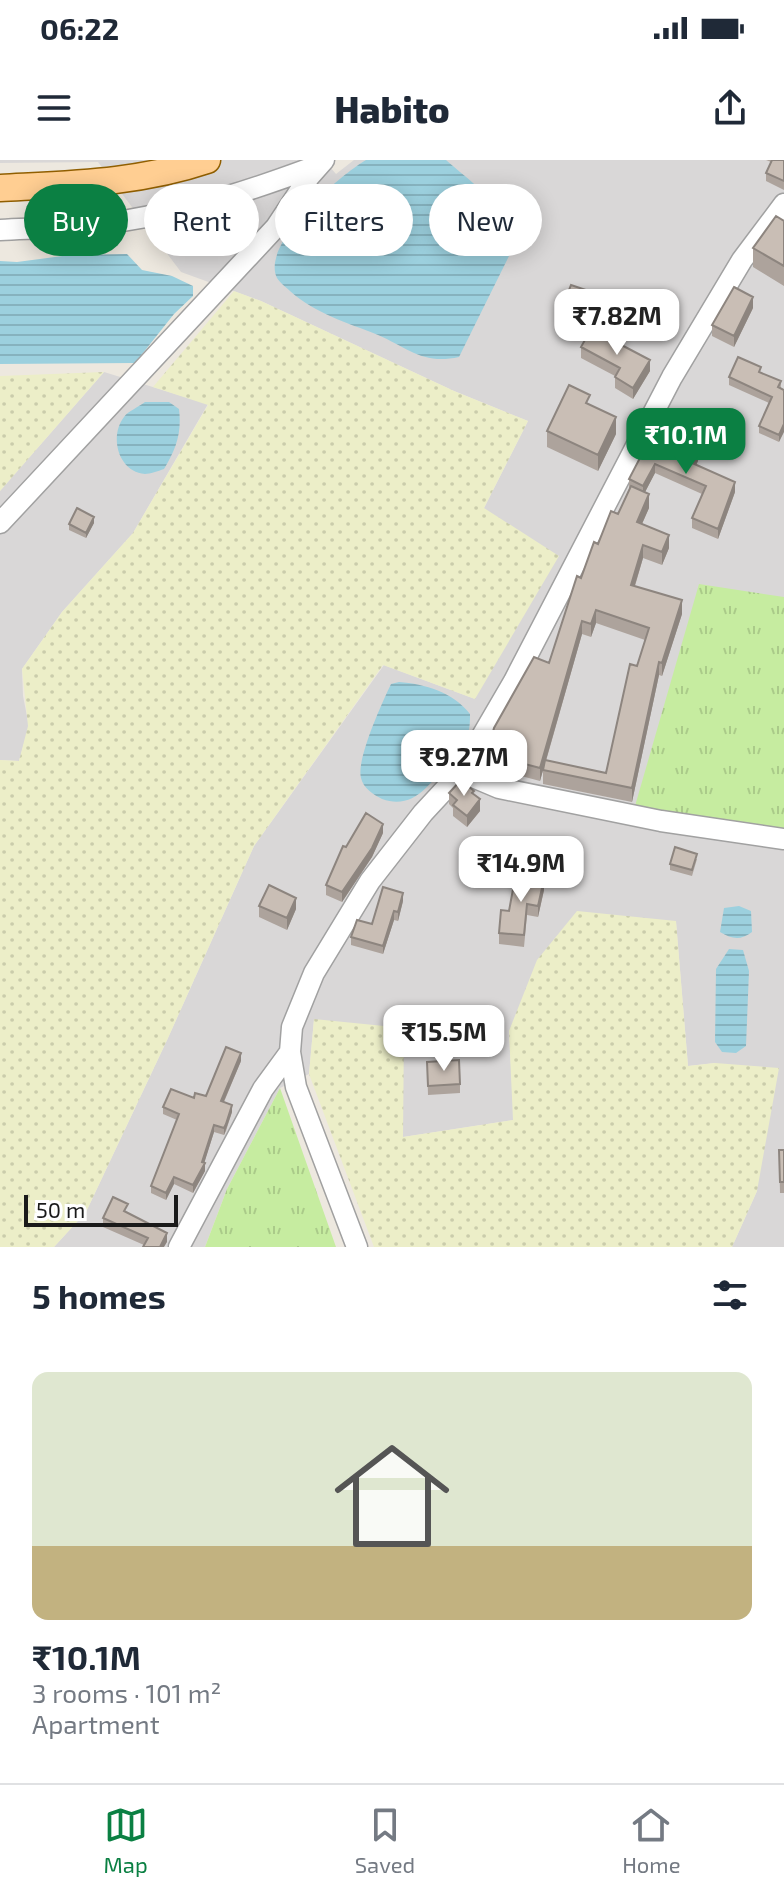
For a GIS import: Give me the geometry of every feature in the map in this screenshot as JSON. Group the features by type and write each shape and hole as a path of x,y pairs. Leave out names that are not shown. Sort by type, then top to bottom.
{"main road":[{"path":"0,188 108,182 168,173 207,160"}],"street":[{"path":"0,230 134,219 204,205 258,188 321,162"},
{"path":"0,523 276,227 321,162"},
{"path":"357,1247 296,1087 290,1052 292,1027 314,973 370,881 423,813 461,772 514,681 672,377 742,260 784,204"},
{"path":"461,772 515,791 661,821 784,839"},
{"path":"179,1247 263,1089 290,1052"}],"shaded area":[{"path":"0,160 324,160 336,174 354,160 784,160 784,1247 732,1247 757,1191 715,1063 688,1066 676,922 509,1031 514,1120 403,1137 314,1019 309,1074 280,1088 227,1189 205,1247 54,1247 86,1212 254,846 384,665 475,699 484,508 528,421 454,391 261,301 181,272 169,256 259,256 259,184 144,184 144,223 128,202 128,184 115,184 98,162 0,163"},
{"path":"104,372 208,404 133,533 62,612 22,669 29,726 19,761 0,760 0,491"}],"green space":[{"path":"234,291 454,391 528,421 484,508 559,556 475,699 383,665 254,846 86,1212 54,1247 0,1247 0,760 19,761 28,726 22,669 62,612 133,533 208,405 153,387"},
{"path":"104,372 0,491 0,376"},
{"path":"699,584 784,597 784,831 635,806"},
{"path":"577,911 676,921 688,1066 715,1063 779,1068 757,1191 732,1247 374,1247 309,1074 314,1019 404,1028 403,1137 513,1120 509,1031 537,960"},
{"path":"280,1088 336,1247 205,1247 227,1189"}],"water":[{"path":"366,160 446,160 473,184 429,184 429,256 509,256 459,357 435,359 416,354 321,312 300,299 277,278 277,256 413,256 413,184 334,184"},
{"path":"128,255 142,270 172,276 193,286 193,296 174,314 135,363 0,364 0,261 62,256"},
{"path":"145,402 169,402 179,409 180,426 172,455 164,469 145,474 128,467 123,460 117,434 124,417"},
{"path":"399,682 428,687 447,695 463,706 470,714 470,721 465,740 430,784 414,797 394,802 369,791 362,782 360,770 382,704 391,684"},
{"path":"739,906 751,911 752,932 736,938 720,932 724,908"},
{"path":"729,949 743,950 749,971 746,1046 736,1053 722,1052 715,1042 716,969"}],"building":[{"path":"772,160 784,160 784,181 766,173"},
{"path":"776,216 784,221 784,266 753,248"},
{"path":"571,285 595,293 585,318 566,310 568,305 564,303"},
{"path":"734,287 753,297 734,336 712,325"},
{"path":"591,329 650,360 633,388 615,377 620,368 581,347"},
{"path":"738,357 761,367 759,372 781,381 778,387 784,390 784,424 779,435 759,426 772,397 729,377"},
{"path":"569,385 590,395 586,403 616,417 598,455 547,431"},
{"path":"654,431 698,451 692,463 735,482 718,529 692,518 706,486 655,464 643,486 629,479"},
{"path":"631,486 649,494 637,522 669,535 662,552 643,545 631,585 682,600 662,663 659,662 632,788 543,770 545,760 606,773 630,664 637,666 649,628 596,610 591,624 582,621 540,768 487,754 494,728 534,657 549,663 577,576 581,578 594,542 598,544 611,511 618,514"},
{"path":"77,508 94,517 86,533 69,524"},
{"path":"461,780 480,799 467,816 453,805 457,800 449,793"},
{"path":"366,813 383,824 372,848 342,892 326,885 343,846 346,847"},
{"path":"675,847 697,854 692,870 670,864"},
{"path":"516,873 544,879 538,906 527,904 524,935 499,933 501,910 509,911"},
{"path":"269,885 296,898 287,918 259,906"},
{"path":"383,887 403,893 383,946 351,937 357,920 372,924"},
{"path":"226,1047 241,1053 221,1101 232,1105 224,1128 214,1125 202,1162 205,1163 193,1185 174,1177 166,1193 151,1186 179,1114 163,1107 171,1089 194,1098 195,1093 206,1096"},
{"path":"459,1060 460,1084 428,1086 427,1062"},
{"path":"779,1150 784,1150 784,1182 780,1182"},
{"path":"113,1197 128,1204 124,1211 167,1233 160,1247 143,1247 148,1238 103,1218"}]}
